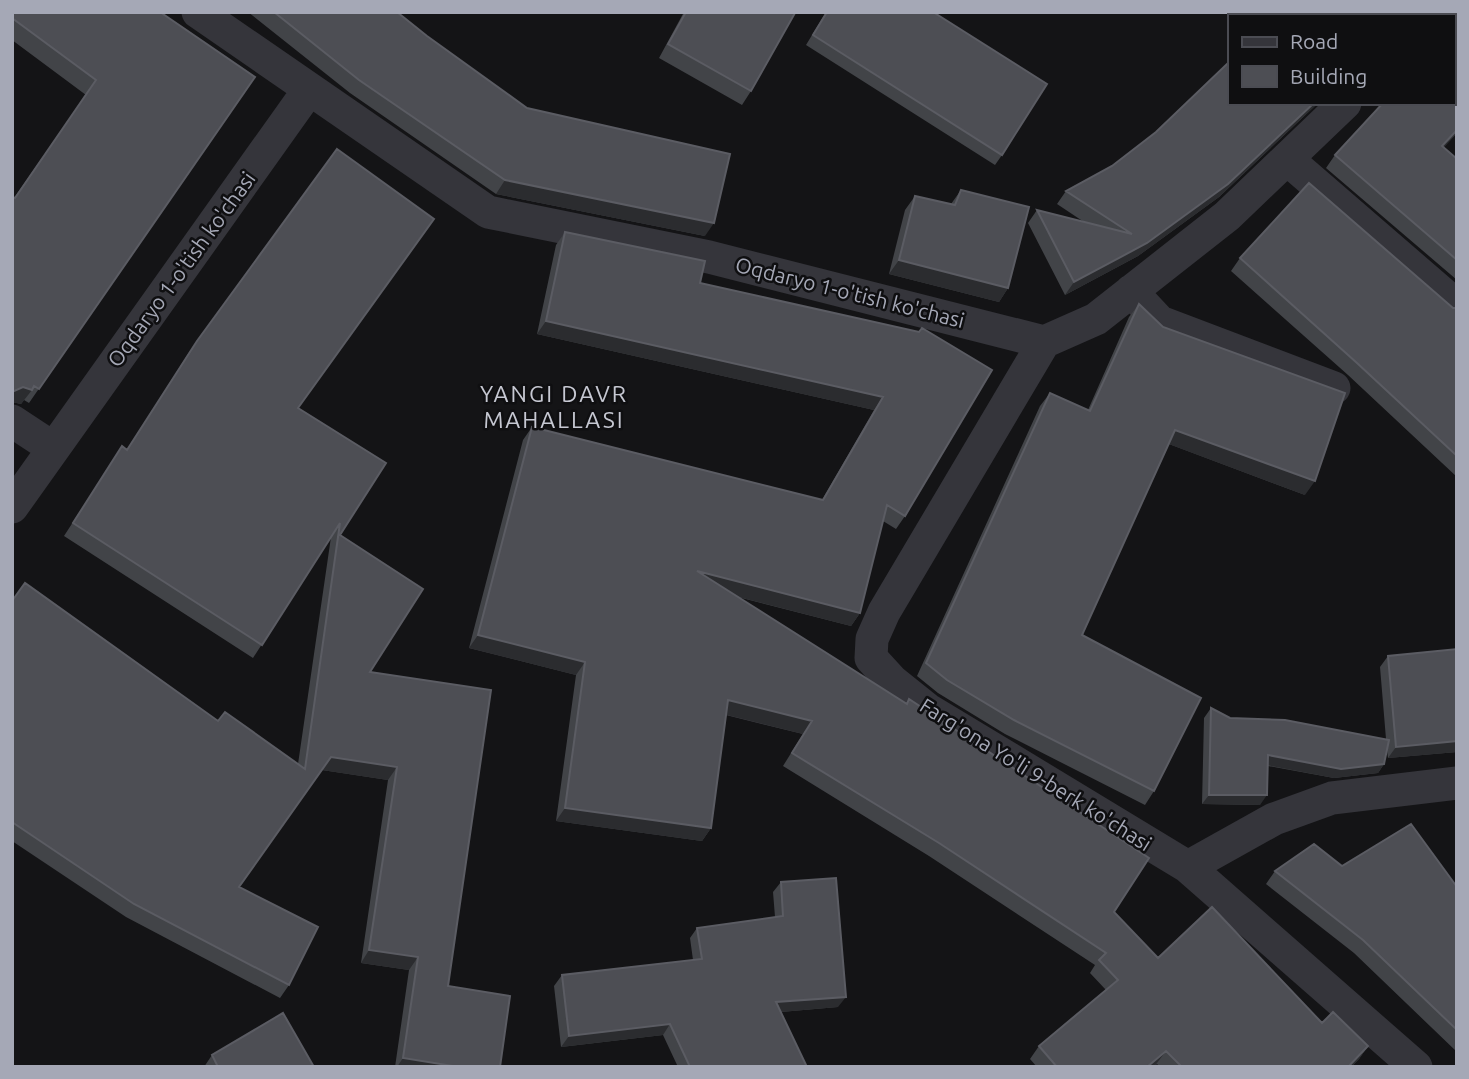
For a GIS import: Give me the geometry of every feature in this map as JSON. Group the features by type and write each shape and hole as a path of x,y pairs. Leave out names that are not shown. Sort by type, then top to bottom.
{"street":[{"name":"Oqdaryo 1-o'tish ko'chasi","path":"198,12 488,212 709,257 1044,342"},
{"name":"Oqdaryo 1-o'tish ko'chasi","path":"12,507 309,91"},
{"path":"1044,342 1096,319 1227,216 1343,105"},
{"path":"1287,159 1457,306"},
{"path":"1131,290 1160,322 1334,388"},
{"name":"Farg'ona Yo'li 9-berk ko'chasi","path":"1044,342 884,612 872,639 871,658 892,681 927,709 1188,867 1410,1065"},
{"path":"12,421 53,448"},
{"path":"1188,867 1274,819 1332,797 1457,783"}],"building":[{"path":"12,12 160,12 255,77 39,389 34,386 32,390 23,387 12,392 12,197 15,198 96,80 12,18"},
{"path":"274,12 397,12 527,108 730,154 714,223 505,180 359,80"},
{"path":"686,12 795,13 751,91 668,44"},
{"path":"827,12 933,12 1047,84 1002,155 813,35"},
{"path":"1428,12 1428,14 1276,14"},
{"path":"1455,18 1457,130 1442,146 1457,159 1457,260 1335,155 1381,105 1455,105"},
{"path":"1228,63 1228,105 1312,105 1228,184 1147,243 1074,282 1037,210 1132,234 1066,191 1112,166 1156,132"},
{"path":"337,149 434,219 298,408 386,463 340,535 423,589 370,672 491,690 448,986 510,996 500,1067 459,1067 403,1058 418,957 369,950 397,767 331,757 239,887 318,927 289,985 134,904 12,822 12,601 25,583 218,721 225,712 305,769 340,523 262,645 73,523 122,446 127,450 197,341"},
{"path":"1309,183 1453,308 1457,308 1457,456 1240,258"},
{"path":"961,190 1029,207 1008,288 899,260 915,196 955,205"},
{"path":"565,232 705,261 700,283 919,332 922,328 992,370 905,516 887,505 860,613 697,571 907,704 909,699 1149,858 1114,912 1158,958 1212,907 1322,1023 1333,1012 1368,1046 1348,1067 1182,1067 1166,1051 1147,1067 1057,1067 1039,1046 1118,980 1099,960 1106,953 939,843 792,753 812,721 728,700 711,828 565,808 585,662 478,635 532,427 823,500 883,397 546,321"},
{"path":"1139,304 1163,327 1345,393 1315,481 1175,430 1082,635 1201,698 1154,791 1014,720 947,680 926,663 1050,393 1090,411"},
{"path":"1457,649 1457,741 1396,747 1388,656"},
{"path":"1211,708 1230,718 1285,720 1389,740 1384,764 1341,769 1268,755 1267,795 1209,795"},
{"path":"1411,824 1457,887 1457,1030 1363,940 1275,871 1314,844 1342,866"},
{"path":"836,878 846,997 776,1002 807,1067 690,1067 670,1024 569,1036 562,975 702,959 697,928 783,916 781,882"},
{"path":"283,1013 314,1067 218,1067 212,1055"}],"district":[{"name":"YANGI DAVR MAHALLASI","path":"554,406"}]}
